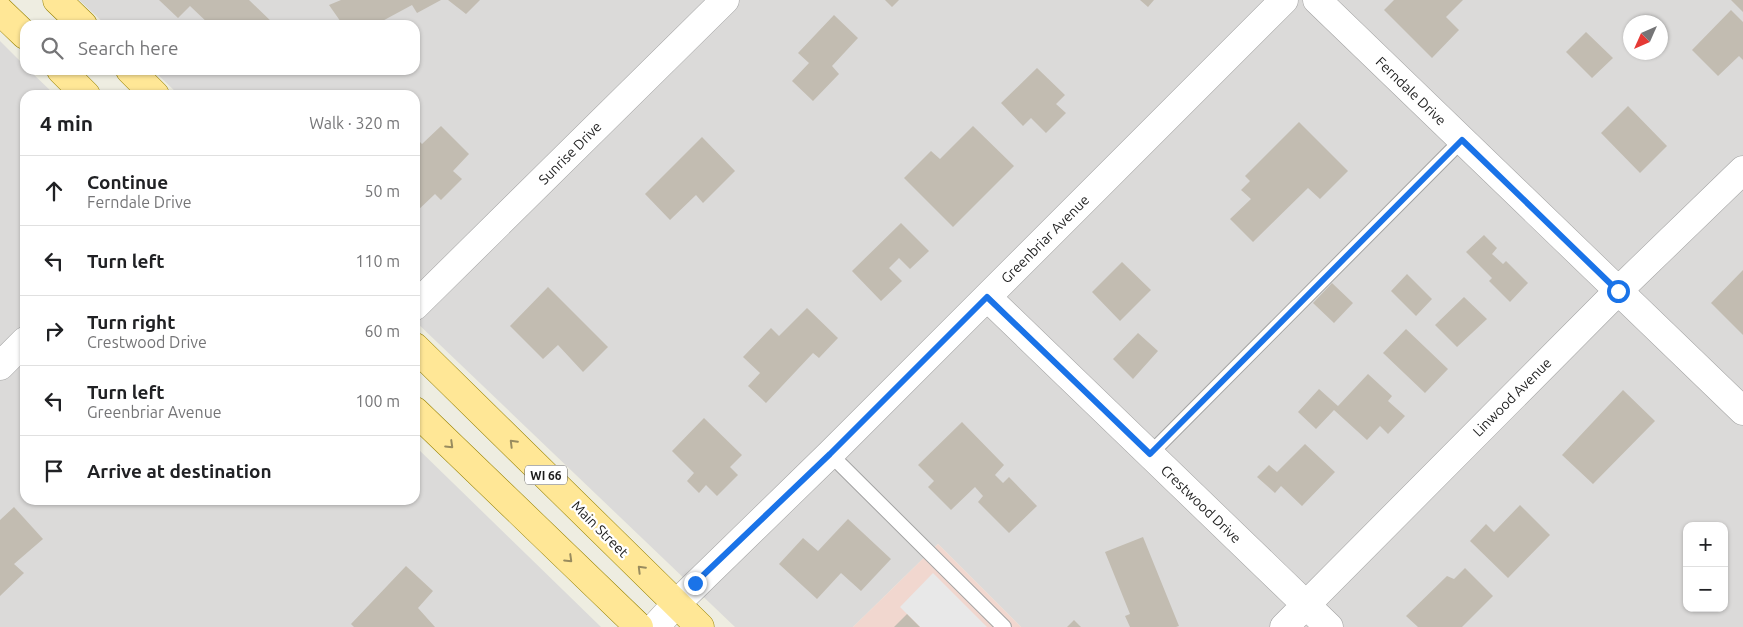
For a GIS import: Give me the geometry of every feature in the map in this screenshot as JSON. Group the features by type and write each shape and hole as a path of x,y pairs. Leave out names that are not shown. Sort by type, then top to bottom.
{"main road":[{"path":"57,0 78,20"},
{"path":"0,11 20,30"},
{"path":"66,75 81,90"},
{"path":"135,75 150,90"},
{"name":"Main Street","path":"420,352 700,627"},
{"path":"420,416 639,627"}],"street":[{"name":"Sunrise Drive","path":"420,301 725,0"},
{"name":"Greenbriar Avenue","path":"654,627 830,454 1284,0"},
{"name":"Ferndale Drive","path":"1317,0 1743,410"},
{"name":"Linwood Avenue","path":"1284,627 1618,291 1743,170"},
{"name":"Crestwood Drive","path":"987,297 1329,627"},
{"path":"0,366 20,346"}],"lane":[{"path":"1150,454 1462,140"},
{"path":"830,454 1004,627"}],"shaded area":[{"path":"79,0 1743,0 1743,627 1021,627 938,544 853,627 735,627 420,326 420,90 174,90 158,75 420,75 420,20 101,20"},
{"path":"0,41 20,61 20,75 34,75 50,90 20,90 20,505 420,505 420,451 601,627 0,627"},
{"path":"938,544 1021,627 853,627"},
{"path":"933,573 987,627 920,627 900,607"}],"building":[{"path":"159,0 249,0 270,20 205,20 190,6 178,18"},
{"path":"341,0 441,0 417,13 412,5 384,20 340,20 329,5"},
{"path":"448,0 480,0 466,14"},
{"path":"885,0 899,0 892,7"},
{"path":"1140,0 1154,0 1148,7"},
{"path":"1394,0 1463,0 1446,17 1459,30 1432,58 1384,10"},
{"path":"1731,0 1743,0 1743,12"},
{"path":"1731,10 1743,22 1743,60 1739,56 1718,76 1692,50"},
{"path":"834,15 858,38 832,66 839,74 813,101 792,81 809,63 798,53"},
{"path":"1586,32 1613,58 1592,78 1566,52"},
{"path":"1037,68 1065,95 1056,104 1066,113 1046,133 1031,118 1023,126 1001,103"},
{"path":"1628,106 1667,146 1640,173 1601,133"},
{"path":"1299,122 1348,171 1320,199 1308,188 1253,242 1230,219 1251,199 1241,190 1250,181 1245,176"},
{"path":"441,126 469,154 453,171 462,179 441,200 435,194 420,208 420,142 422,144"},
{"path":"973,126 1014,166 953,227 904,178 931,151 940,159"},
{"path":"702,137 735,171 703,203 696,195 670,220 645,194"},
{"path":"901,223 929,251 910,269 899,258 889,268 902,281 881,301 852,271"},
{"path":"1484,235 1497,248 1492,254 1503,264 1506,261 1528,283 1510,302 1489,281 1492,278 1466,252"},
{"path":"1122,262 1151,290 1120,321 1092,292"},
{"path":"1743,270 1743,335 1711,303"},
{"path":"1407,274 1432,299 1416,316 1391,291"},
{"path":"1332,283 1353,303 1334,323 1313,303"},
{"path":"548,287 608,347 583,372 558,345 543,359 510,326"},
{"path":"1464,297 1487,319 1457,347 1435,325"},
{"path":"807,308 838,338 819,358 813,353 766,403 748,386 760,373 743,357 771,328 779,336"},
{"path":"1406,329 1448,369 1425,393 1383,353"},
{"path":"1138,333 1158,351 1133,379 1113,359"},
{"path":"1368,374 1392,396 1388,401 1405,416 1388,434 1380,426 1367,440 1334,410 1316,429 1298,412 1319,389 1338,406"},
{"path":"1623,390 1655,421 1593,484 1562,455"},
{"path":"704,418 742,455 730,467 738,475 717,496 706,485 699,493 687,481 694,473 672,451"},
{"path":"962,422 1004,465 995,475 1003,483 1009,477 1037,506 1009,533 978,502 983,496 975,487 951,510 928,487 934,481 918,465"},
{"path":"1305,444 1335,472 1302,506 1281,486 1275,493 1257,477 1269,465 1277,472"},
{"path":"1520,505 1550,535 1508,578 1470,541 1486,524 1494,532"},
{"path":"14,507 43,539 14,564 24,573 0,596 0,520"},
{"path":"848,519 891,559 861,591 841,573 817,599 779,564 803,538 818,551"},
{"path":"1143,537 1179,626 1130,627 1125,616 1130,614 1105,552"},
{"path":"406,566 433,591 418,608 435,627 354,627 351,624"},
{"path":"1465,568 1493,596 1462,627 1418,627 1406,616 1447,576 1454,579"},
{"path":"907,614 920,627 894,627"},
{"path":"1074,620 1081,627 1067,627"}],"route":[{"path":"695,583 830,454 987,297 1150,454 1462,140 1618,291"}]}
